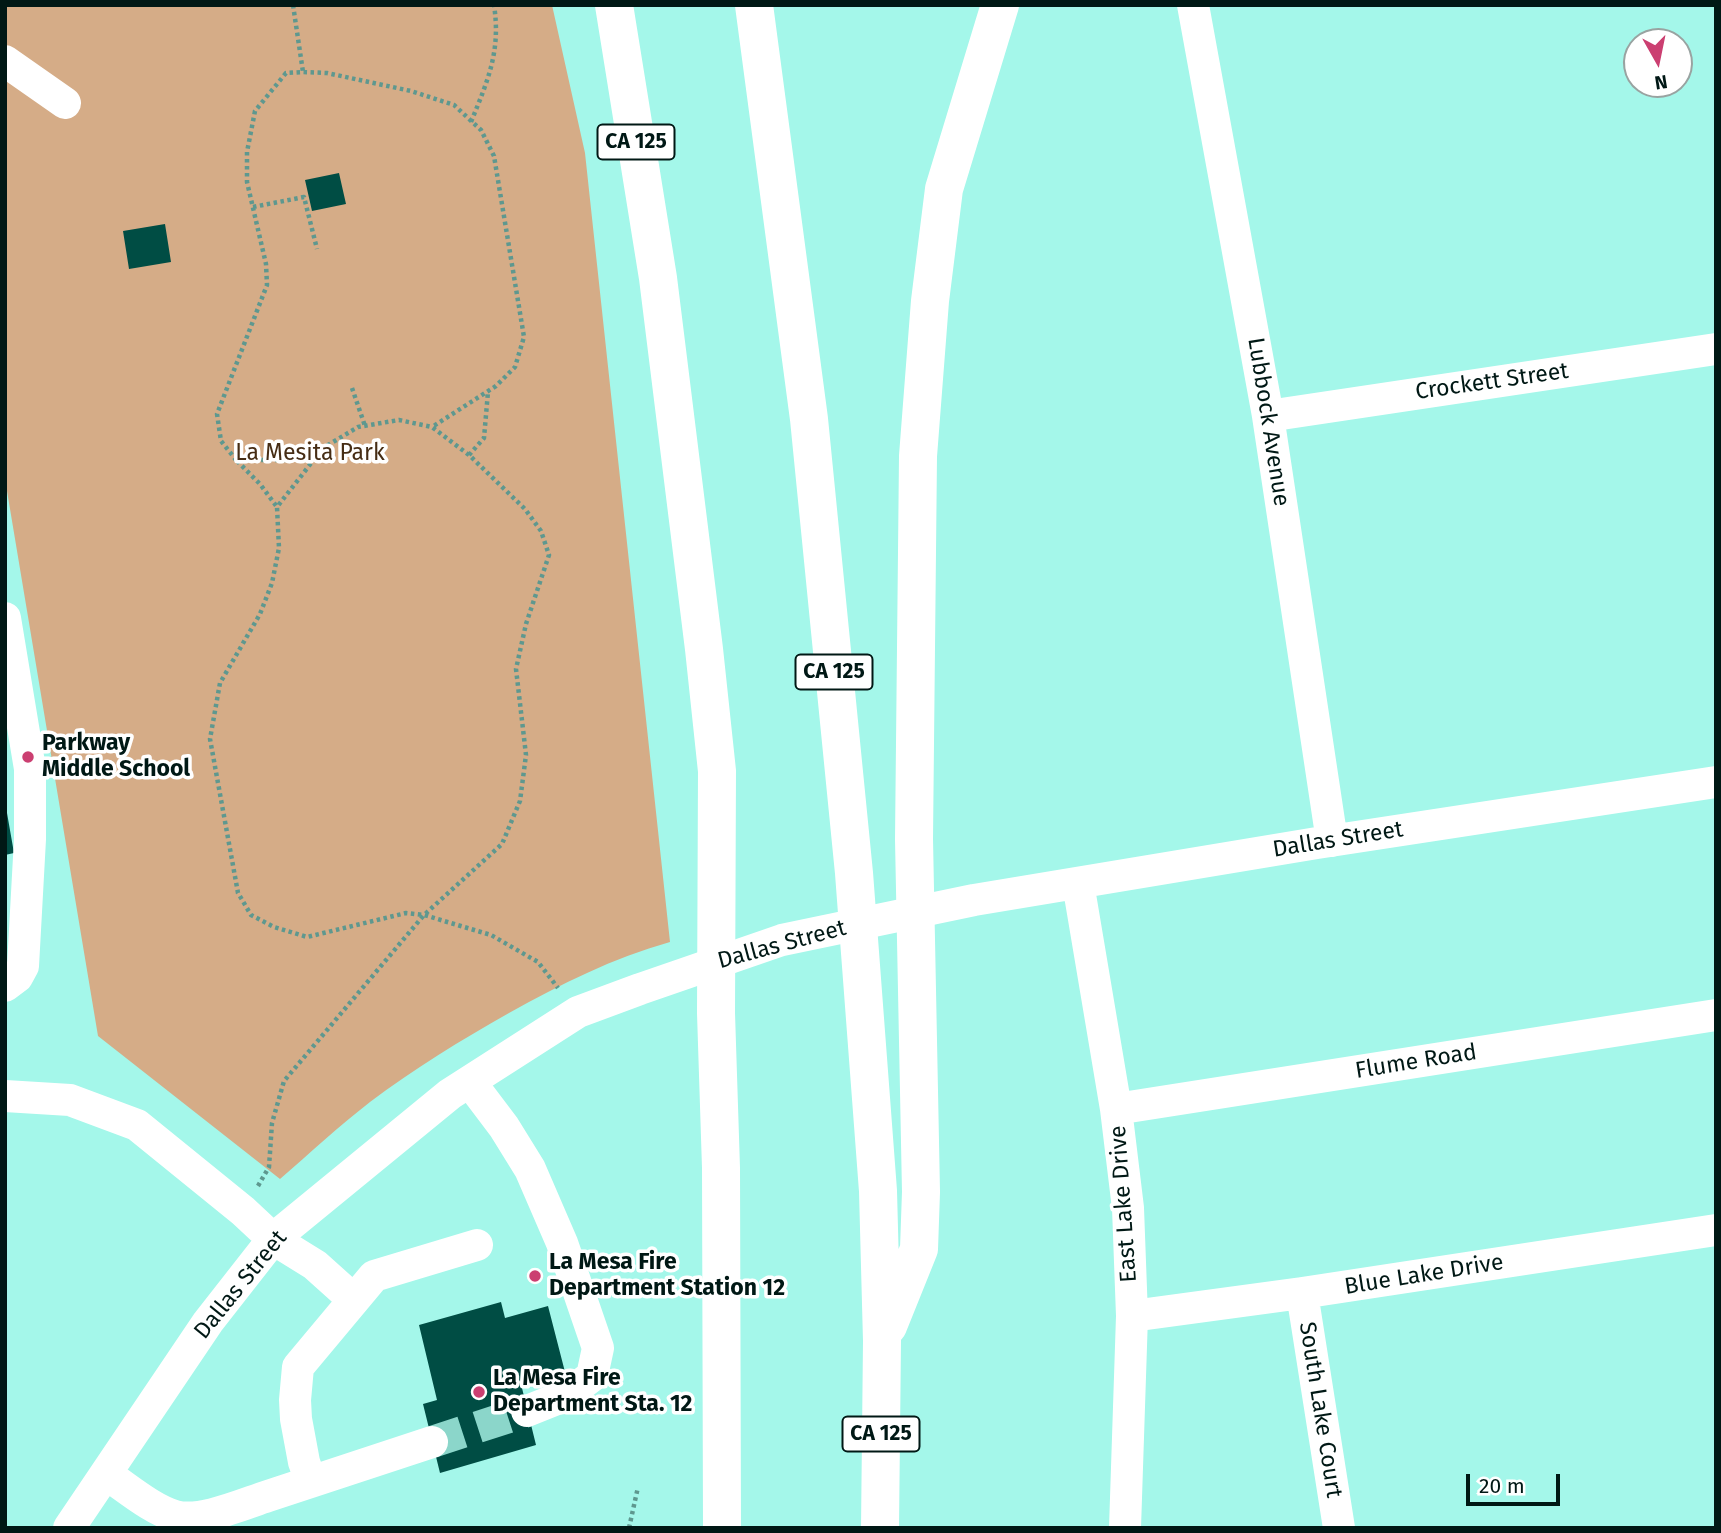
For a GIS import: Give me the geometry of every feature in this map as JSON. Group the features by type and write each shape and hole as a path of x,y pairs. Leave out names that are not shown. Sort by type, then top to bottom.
{"highway":[{"path":"593,5 659,278"},
{"name":"CA 125","path":"614,5 659,278 717,771 716,1013 721,1168 722,1528"},
{"name":"CA 125","path":"754,5 809,419 853,859 878,1191 882,1341 880,1528"},
{"path":"882,1341 919,1248 921,1192 914,839 918,456 930,302 944,189 1000,5"}],"street":[{"name":"Lubbock Avenue","path":"1193,5 1268,416 1332,841"},
{"path":"5,61 65,103"},
{"name":"Crockett Street","path":"1268,416 1716,349"},
{"path":"5,618 30,769 23,966 17,977 5,986"},
{"name":"Dallas Street","path":"69,1528 208,1322 273,1239 450,1094 578,1012 782,940 974,900 1716,782"},
{"name":"East Lake Drive","path":"1078,883 1116,1109 1128,1208 1132,1316 1125,1528"},
{"name":"Flume Road","path":"1116,1109 1716,1015"},
{"path":"470,1082 504,1127 530,1169 562,1243 598,1348 592,1376 567,1395 527,1411"},
{"path":"5,1096 69,1100 137,1125 243,1211 273,1239 315,1265 354,1300"},
{"name":"Blue Lake Drive","path":"1132,1316 1716,1230"},
{"path":"311,1482 304,1462 296,1419 298,1367 374,1276 477,1245"},
{"name":"South Lake Court","path":"1301,1293 1339,1528"},
{"path":"106,1474 161,1511 191,1518 432,1442"}],"path":[{"path":"293,5 303,72"},
{"path":"471,122 486,84 496,47 494,5"},
{"path":"432,427 488,391 515,367 524,337 494,156 481,130 454,105 411,90 327,73 286,73 255,110 247,152 247,182 266,264 267,285 217,414 221,441 277,507 279,548 272,583 260,614 220,683 210,739 238,893 251,915 274,927 307,937 406,913 424,915 491,935 538,962 578,1012"},
{"path":"253,208 304,197 317,249"},
{"path":"352,388 365,426"},
{"path":"469,455 484,438 488,391"},
{"path":"243,1211 269,1167 272,1124 284,1081 424,915 502,844 520,801 526,755 516,669 526,624 549,555 541,531 525,509 469,455 432,427 399,420 358,428 328,445 277,507"},
{"path":"236,460 289,460 320,454"},
{"path":"629,1528 638,1487"}],"green space":[{"name":"La Mesita Park","path":"5,5 552,5 585,153 670,942 628,956 568,982 456,1044 370,1102 280,1179 98,1036 5,479"}],"building":[{"path":"339,173 346,204 312,211 305,180"},
{"path":"165,224 171,262 129,269 123,231"},
{"path":"5,813 14,853 5,855"},
{"name":"La Mesa Fire Department Sta. 12","path":"501,1302 505,1318 548,1306 565,1372 521,1384 536,1445 440,1473 423,1404 437,1400 419,1325"}],"tunnel":[{"path":"432,1442 527,1411"}],"place":[{"name":"Parkway Middle School","path":"28,757"},
{"name":"La Mesa Fire Department Station 12","path":"535,1276"},
{"name":"La Mesa Fire Department Sta. 12","path":"479,1392"}]}
